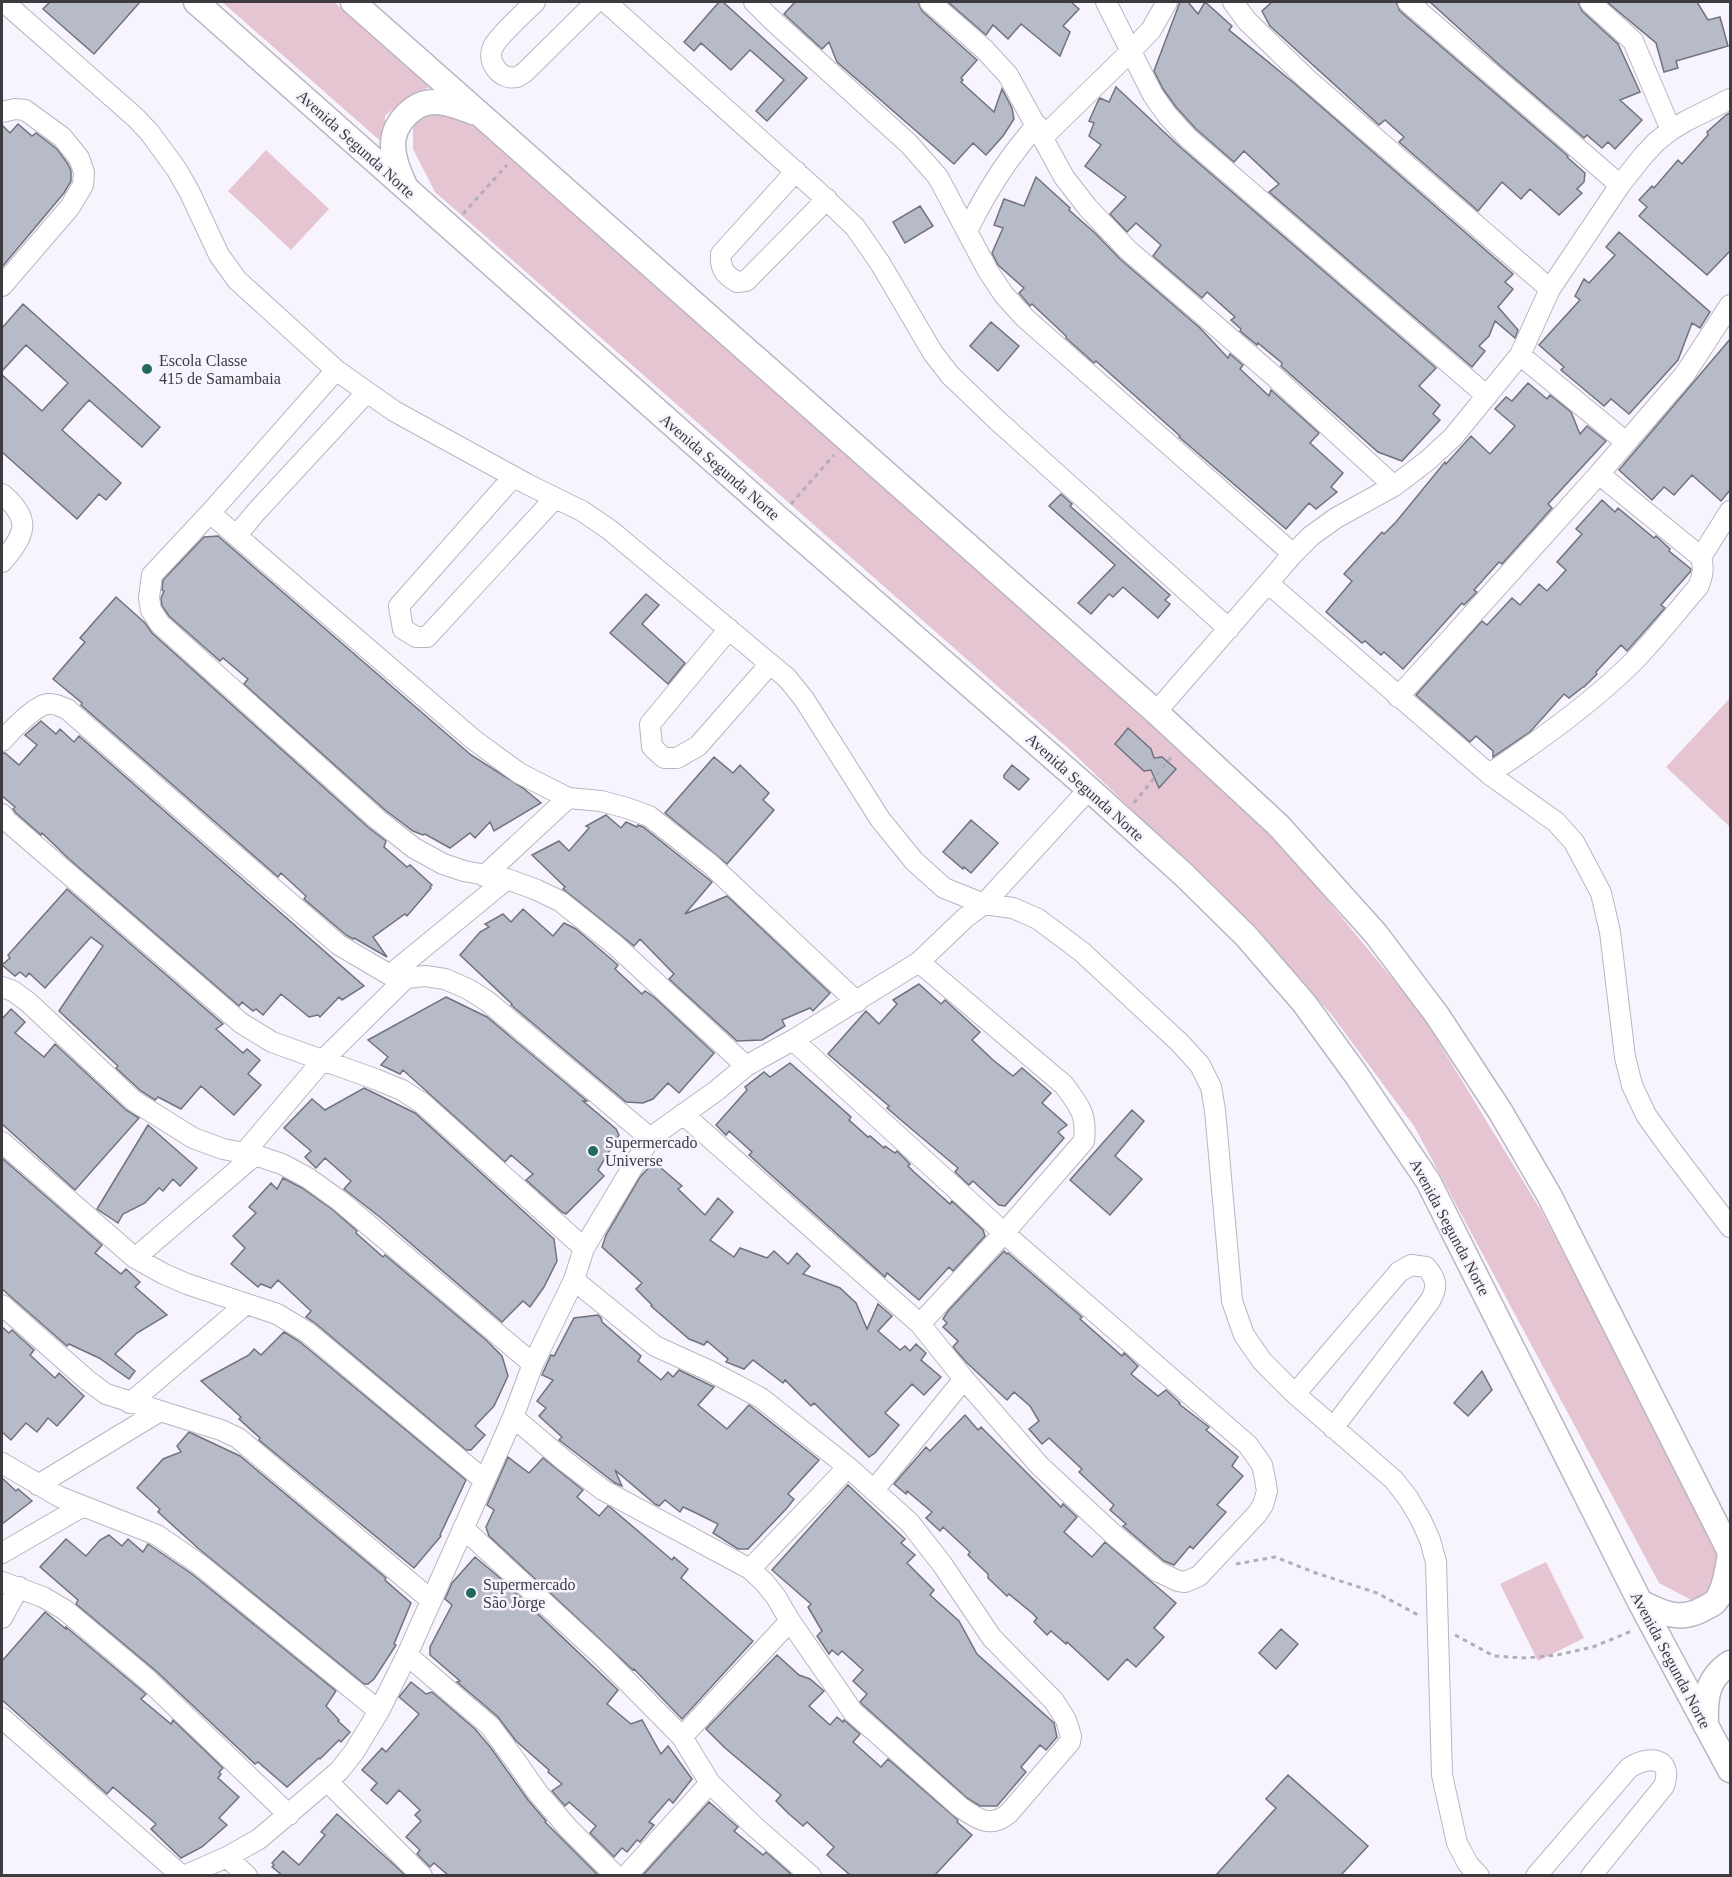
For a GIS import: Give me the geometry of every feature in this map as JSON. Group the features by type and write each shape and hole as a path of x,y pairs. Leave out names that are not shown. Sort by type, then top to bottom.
{"main road":[{"name":"Avenida Segunda Norte","path":"196,2 450,229 1089,789 1184,875 1246,936 1296,995 1355,1073 1428,1181 1640,1602 1731,1770"},
{"path":"352,2 1156,712 1272,819 1376,934 1437,1015 1500,1111 1549,1195 1730,1552 1725,1581 1715,1602 1699,1611 1683,1617 1654,1609 1640,1602"},
{"path":"405,187 395,160 393,142 398,124 406,114 420,105 435,102 458,107 480,116"},
{"path":"1706,1727 1706,1705 1711,1682 1718,1671 1731,1663"}],"street":[{"path":"3,2 136,118 150,133 186,185 219,255 237,280 336,370 394,411 513,477 582,511 610,530 787,678 804,699 880,819 914,861 944,888 984,904 1013,908 1038,919 1082,952 1179,1042 1200,1065 1211,1087 1215,1110 1232,1301 1244,1335 1262,1361 1295,1394 1394,1480 1408,1498 1430,1540 1436,1562 1442,1775 1457,1843 1468,1864 1479,1875"},
{"path":"535,2 493,45 490,55 495,69 505,76 517,77 525,72 596,2"},
{"path":"606,2 796,171 855,227 880,263 933,353 950,375 1229,629"},
{"path":"754,2 909,144 938,177 988,271 1004,295 1025,318 1293,554"},
{"path":"930,2 984,49 1008,75 1064,177 1088,208 1128,250 1275,377 1394,486"},
{"path":"1106,2 1152,95 1188,138 1487,396"},
{"path":"967,231 999,171 1019,145 1040,131 1131,51 1151,30 1167,2"},
{"path":"1233,2 1247,21 1307,79 1550,289"},
{"path":"1408,2 1620,184"},
{"path":"1590,2 1633,41 1671,130"},
{"path":"1156,712 1311,536 1336,518 1394,486 1427,461 1453,437 1520,355 1550,289 1620,184 1643,156 1671,130 1731,99"},
{"path":"2,112 15,109 25,110 62,137 79,158 84,172 83,185 70,207 2,286"},
{"path":"796,171 721,254 720,267 727,276 737,282 747,280 826,199"},
{"path":"1398,697 1599,474 1685,374 1731,305"},
{"path":"1520,355 1626,442"},
{"path":"336,370 152,575 148,598 151,610 160,624 360,804 414,849 443,864 484,876 507,879 560,901 615,945 746,1066"},
{"path":"237,535 367,392"},
{"path":"1489,774 1543,738 1598,694 1633,662 1698,587 1701,580 1703,567 1701,557 1599,474"},
{"path":"513,477 399,606 403,629 416,637 427,637 555,498"},
{"path":"2,494 20,514 22,535 2,562"},
{"path":"1701,557 1731,512"},
{"path":"210,513 474,740 519,773 568,798 610,803 649,816 710,864 857,1002"},
{"path":"1268,583 1489,774 1556,822 1574,842 1600,893 1610,932 1625,1057 1632,1085 1646,1115 1669,1148 1731,1227"},
{"path":"729,629 650,724 652,747 664,758 677,758 698,746 770,664"},
{"path":"2,741 35,710 45,704 55,704 67,709 339,945 398,976 445,979 487,1000 650,1138"},
{"path":"2,1718 183,1875 227,1857 259,1839 289,1815 344,1765 378,1711 407,1656 432,1600 513,1417 533,1364 574,1280 584,1248 650,1138 746,1066 794,1040 920,962 965,918 984,904 1089,789"},
{"path":"484,876 568,798"},
{"path":"2,814 16,829 241,1023 272,1042 402,1090 422,1103 584,1248"},
{"path":"135,1258 250,1154 323,1060 398,976 507,879"},
{"path":"920,962 1064,1085 1080,1106 1086,1125 1084,1141 1004,1233 920,1324"},
{"path":"2,987 13,991 28,1002 135,1101 194,1138 223,1149 250,1154 282,1164 308,1178 340,1201 533,1364"},
{"path":"683,1114 920,1324 964,1379 1039,1465 1112,1533 1157,1571 1185,1582 1199,1576 1263,1505 1267,1491 1262,1465 1248,1445 1004,1233 794,1040"},
{"path":"2,1142 135,1258 179,1280 277,1314 307,1332 484,1480"},
{"path":"1295,1394 1399,1272 1411,1266 1426,1267 1434,1276 1436,1285 1433,1297 1334,1428"},
{"path":"513,1417 603,1491 750,1569 776,1597 853,1712 960,1807 980,1821 1001,1820 1009,1813 1070,1742 1071,1736 1066,1720 1054,1701 992,1638 942,1564 910,1523 848,1467 761,1398 655,1346 574,1280"},
{"path":"130,1403 246,1304"},
{"path":"2,1305 106,1394 221,1430 238,1438 432,1600"},
{"path":"874,1490 964,1379"},
{"path":"38,1485 160,1411"},
{"path":"2,1462 60,1497 157,1535 199,1564 378,1711"},
{"path":"750,1569 848,1467"},
{"path":"2,1553 82,1506"},
{"path":"463,1528 604,1658 682,1737 710,1782 754,1826 811,1875"},
{"path":"2,1618 10,1585 43,1598 65,1610 148,1680 289,1815"},
{"path":"682,1737 790,1621"},
{"path":"407,1656 490,1726 545,1802 616,1875"},
{"path":"1536,1875 1629,1768 1649,1759 1657,1761 1665,1767 1668,1776 1664,1786 1591,1875"},
{"path":"327,1781 422,1875"},
{"path":"626,1875 710,1782"},
{"path":"227,1857 247,1875"}],"path":[{"path":"450,229 520,151"},
{"path":"778,518 847,440"},
{"path":"1120,819 1186,740"},
{"path":"1207,1569 1275,1557 1377,1593 1494,1656 1526,1658 1593,1647 1652,1623"}],"shaded area":[{"path":"222,2 334,2 431,86 404,100 385,116 385,145"},
{"path":"432,112 467,119 1261,820 1420,1012 1542,1212 1723,1559 1714,1591 1695,1602 1659,1583 1414,1126 1331,1014 1237,911 1069,749 435,192 413,149 413,125"},
{"path":"266,150 329,209 291,250 228,191"},
{"path":"1730,698 1730,827 1666,767"},
{"path":"1546,1562 1584,1638 1538,1661 1500,1584"}],"building":[{"path":"50,2 140,2 94,54 43,9"},
{"path":"719,2 723,2 807,78 767,121 756,111 784,80 750,50 731,70 701,43 694,51 684,42"},
{"path":"795,2 918,2 922,11 977,60 961,78 963,80 961,82 994,112 1002,89 1012,108 1014,119 986,155 973,143 954,164 837,62 829,42 822,49 784,14"},
{"path":"948,2 1071,2 1079,9 1063,26 1070,32 1060,56 1021,24 1008,39 993,25 986,35"},
{"path":"1180,2 1188,2 1198,14 1205,2 1232,26 1229,30 1294,83 1513,274 1505,282 1513,289 1498,307 1518,330 1515,338 1495,321 1489,336 1479,346 1485,351 1472,367 1269,192 1279,184 1244,151 1234,162 1196,129 1176,107 1154,71"},
{"path":"1272,2 1396,2 1400,11 1585,173 1584,182 1577,189 1582,193 1559,215 1530,189 1521,199 1502,182 1478,211 1399,142 1404,137 1385,120 1379,125 1270,26 1262,11"},
{"path":"1430,2 1578,2 1582,11 1618,44 1640,92 1620,100 1642,120 1615,149 1608,142 1602,148 1587,135 1584,138"},
{"path":"1607,2 1697,2 1708,20 1720,17 1728,46 1676,61 1678,68 1664,72 1656,43"},
{"path":"1116,87 1180,147 1436,368 1419,386 1440,405 1433,414 1440,420 1402,461 1378,452 1281,366 1282,363 1240,331 1241,329 1231,320 1235,317 1207,292 1202,298 1153,256 1161,245 1136,223 1127,232 1110,214 1126,197 1085,166 1101,145 1089,136 1094,123 1089,121 1100,98 1109,102"},
{"path":"1731,112 1731,250 1707,275 1639,216 1647,207 1639,200 1652,186 1654,188 1678,160 1682,164 1708,135 1707,132"},
{"path":"18,124 32,136 36,133 57,149 68,164 71,181 64,193 2,267 2,125 10,133"},
{"path":"1036,177 1120,259 1200,328 1228,358 1230,354 1243,365 1240,369 1269,396 1271,390 1319,433 1310,443 1343,473 1331,487 1337,492 1316,509 1309,503 1286,529 1179,437 1096,361 1094,363 1032,304 1030,306 1019,293 1024,288 998,265 992,253 1003,228 994,225 1004,199 1024,206"},
{"path":"920,206 933,226 905,243 893,222"},
{"path":"1619,232 1710,312 1700,328 1692,323 1678,360 1629,414 1611,399 1604,406 1561,370 1564,367 1539,345 1580,300 1575,296 1584,279 1589,283 1615,255 1606,247"},
{"path":"23,304 160,427 142,447 89,400 62,430 121,483 106,500 99,494 77,519 2,452 2,375 42,411 68,383 26,345 2,371 2,328"},
{"path":"991,322 1019,346 998,371 970,346"},
{"path":"1731,338 1731,489 1721,501 1692,475 1674,495 1664,487 1652,500 1619,470"},
{"path":"1528,383 1547,399 1550,395 1571,412 1580,434 1587,426 1606,441 1548,504 1552,508 1502,564 1499,562 1474,590 1477,592 1464,605 1462,603 1403,669 1384,652 1381,655 1365,641 1362,643 1326,612 1352,581 1344,574 1382,532 1384,534 1396,522 1445,462 1446,464 1471,436 1490,454 1515,426 1495,409 1506,397 1512,401"},
{"path":"1061,494 1072,504 1070,506 1170,595 1165,600 1170,604 1158,618 1123,587 1113,597 1109,594 1091,614 1078,603 1115,565 1049,506"},
{"path":"1602,500 1615,512 1618,508 1654,538 1656,536 1670,549 1669,551 1691,569 1690,572 1661,605 1665,608 1627,651 1621,645 1584,687 1569,698 1564,694 1530,732 1493,757 1493,751 1476,736 1470,742 1416,695 1482,621 1487,625 1512,598 1520,605 1539,584 1547,591 1566,570 1557,562 1582,534 1576,529"},
{"path":"218,536 471,755 523,788 541,803 494,831 490,822 475,838 470,833 450,848 425,834 413,831 385,810 244,684 248,679 223,658 220,661 169,616 162,606 163,580 204,537"},
{"path":"646,594 659,605 642,624 685,663 668,684 610,633"},
{"path":"116,597 145,623 152,633 386,841 384,847 407,867 410,865 432,885 407,916 405,914 373,937 387,957 346,935 304,899 306,896 281,873 278,877 53,679 85,642 80,638"},
{"path":"41,721 56,734 60,729 74,742 79,736 364,986 342,1000 339,997 320,1017 318,1015 309,1017 281,994 263,1015 256,1009 253,1011 242,1002 239,1006 42,833 41,835 16,813 13,809 15,807 2,796 2,753 19,765 37,745 25,735"},
{"path":"1128,728 1151,749 1154,758 1162,757 1176,769 1159,788 1151,770 1144,771 1115,744"},
{"path":"714,757 733,773 740,765 769,793 763,800 774,810 727,864 665,813"},
{"path":"1012,765 1029,779 1019,790 1004,778"},
{"path":"606,815 621,828 626,822 643,827 712,882 685,914 727,896 830,993 813,1011 810,1008 782,1020 785,1026 762,1040 737,1041 669,979 674,974 640,939 634,946 563,889 565,887 532,855 559,841 569,851 589,828 586,826"},
{"path":"971,820 998,843 971,873 943,852"},
{"path":"67,889 223,1024 216,1029 243,1053 247,1049 260,1060 248,1074 261,1085 234,1115 201,1086 181,1109 158,1097 155,1100 141,1091 116,1068 118,1066 59,1011 103,946 91,937 45,988 29,973 26,977 20,972 15,976 2,965 10,958 8,955"},
{"path":"523,909 553,936 564,923 576,929 618,965 615,969 642,994 645,991 654,997 714,1053 679,1093 668,1083 653,1099 643,1103 626,1102 511,1005 460,955 480,932 489,927 485,924 503,914 511,922"},
{"path":"919,984 941,1004 945,1000 980,1032 972,1040 993,1060 1013,1076 1022,1068 1051,1093 1042,1103 1067,1125 1058,1132 1064,1138 1005,1206 999,1205 973,1181 969,1185 955,1172 958,1168 828,1054 866,1011 879,1024 897,1004 893,1000"},
{"path":"446,997 487,1017 587,1101 583,1101 616,1129 619,1135 598,1170 604,1176 566,1214 526,1180 533,1174 511,1155 505,1162 403,1070 400,1074 381,1065 388,1057 368,1040"},
{"path":"11,1009 25,1022 15,1033 44,1057 55,1044 126,1110 139,1118 75,1190 2,1124 2,1019"},
{"path":"790,1063 851,1117 849,1120 868,1137 870,1136 884,1148 885,1146 895,1153 897,1151 910,1164 908,1166 914,1172 950,1204 952,1201 983,1230 985,1236 953,1271 949,1267 919,1300 887,1273 885,1277 749,1155 752,1152 729,1131 726,1135 716,1125 747,1090 745,1087 764,1072 770,1077"},
{"path":"364,1088 415,1113 554,1239 557,1261 544,1287 530,1307 523,1301 502,1322 344,1189 351,1181 325,1158 316,1168 305,1157 311,1151 284,1128 312,1099 325,1110"},
{"path":"1132,1110 1144,1121 1115,1156 1142,1179 1110,1215 1070,1180"},
{"path":"148,1125 197,1168 180,1186 173,1179 163,1191 159,1188 145,1203 123,1214 118,1223 97,1209"},
{"path":"3,1159 102,1245 95,1253 121,1274 126,1269 140,1282 135,1287 167,1315 137,1333 115,1354 135,1371 129,1379 99,1358 69,1344 67,1346 2,1289"},
{"path":"654,1162 682,1186 678,1189 705,1215 718,1198 733,1212 710,1240 734,1257 740,1248 767,1258 774,1251 788,1264 797,1253 810,1266 803,1274 840,1288 856,1303 867,1329 878,1304 892,1316 878,1331 900,1350 905,1346 910,1351 916,1344 926,1353 921,1360 941,1377 924,1395 912,1384 885,1413 899,1425 875,1453 869,1457 814,1403 811,1406 785,1380 783,1383 753,1360 744,1369 726,1362 728,1359 707,1341 704,1345 689,1339 651,1306 636,1289 642,1283 602,1247 606,1235 640,1177"},
{"path":"283,1178 302,1188 333,1210 383,1257 385,1255 502,1356 508,1376 494,1406 475,1426 485,1435 471,1450 466,1450 306,1317 311,1311 278,1280 271,1288 261,1284 258,1287 231,1264 245,1248 233,1236 256,1213 249,1207 271,1183 277,1189"},
{"path":"1004,1251 1082,1317 1080,1319 1122,1356 1124,1353 1138,1366 1131,1374 1158,1396 1166,1390 1179,1404 1209,1427 1206,1430 1238,1457 1232,1466 1243,1476 1217,1505 1226,1512 1193,1549 1190,1546 1174,1565 1164,1561 1123,1526 1126,1524 1110,1510 1114,1505 1079,1472 1082,1469 1049,1438 1042,1444 1029,1429 1039,1421 1030,1406 1014,1392 1007,1400 953,1347 958,1341 943,1327 947,1323 943,1319"},
{"path":"598,1315 602,1322 641,1356 638,1361 661,1380 668,1372 673,1377 679,1370 714,1387 698,1405 727,1429 749,1405 819,1460 788,1494 794,1499 787,1508 748,1549 738,1549 713,1533 718,1524 696,1513 683,1507 680,1512 665,1500 659,1506 655,1504 615,1470 622,1486 615,1483 559,1440 562,1437 539,1416 546,1408 537,1401 553,1380 542,1375 551,1355 554,1356 574,1318"},
{"path":"2,1327 9,1333 12,1330 34,1350 30,1355 55,1378 59,1373 84,1396 57,1426 48,1418 37,1432 26,1423 11,1440 2,1432"},
{"path":"284,1332 300,1342 466,1480 441,1536 414,1568 259,1440 260,1438 239,1419 241,1417 201,1381 249,1355 254,1349 261,1355"},
{"path":"1482,1371 1492,1390 1468,1416 1454,1403"},
{"path":"965,1415 978,1430 981,1427 1061,1507 1063,1504 1077,1517 1064,1532 1092,1557 1105,1542 1176,1603 1154,1628 1164,1637 1136,1667 1127,1659 1108,1680 1067,1642 1066,1644 1051,1631 1047,1635 1034,1622 1037,1618 1032,1613 1009,1594 1007,1596 988,1578 988,1574 968,1555 970,1552 943,1527 940,1531 926,1518 932,1512 907,1491 906,1494 894,1484 926,1447 930,1451"},
{"path":"189,1432 240,1456 386,1578 385,1580 411,1603 394,1644 396,1645 374,1679 368,1684 364,1684 199,1549 158,1512 160,1509 137,1488 163,1459 181,1452 177,1446"},
{"path":"508,1457 529,1473 543,1458 583,1490 577,1497 599,1516 608,1506 611,1508 672,1560 674,1557 688,1569 681,1578 753,1641 682,1719 634,1669 489,1536 486,1527 494,1510 487,1505"},
{"path":"2,1478 32,1501 2,1524"},
{"path":"848,1485 905,1539 901,1543 915,1555 907,1563 934,1590 930,1595 959,1621 977,1654 1054,1723 1057,1737 1046,1750 1040,1745 1021,1767 1026,1772 997,1806 980,1806 967,1798 860,1702 867,1694 853,1681 863,1670 842,1651 838,1655 832,1650 829,1654 817,1636 822,1631 808,1607 811,1604 772,1570"},
{"path":"109,1535 122,1546 128,1539 143,1552 148,1544 192,1574 336,1691 326,1706 350,1732 287,1787 258,1762 255,1764 156,1671 76,1604 78,1600 40,1567 66,1539 86,1556 100,1540"},
{"path":"475,1557 618,1690 607,1704 631,1724 642,1720 661,1754 668,1746 692,1779 673,1803 669,1799 649,1822 654,1825 640,1842 637,1840 627,1852 622,1848 614,1857 590,1833 596,1826 569,1802 565,1806 552,1791 562,1784 516,1741 498,1717 430,1655 430,1647 452,1605 445,1599 452,1583"},
{"path":"45,1612 146,1694 141,1699 171,1724 173,1720 223,1768 218,1778 239,1797 219,1818 227,1825 202,1847 181,1858 151,1829 156,1824 113,1787 107,1794 2,1700 2,1661"},
{"path":"1281,1629 1298,1644 1276,1669 1259,1653"},
{"path":"777,1655 799,1675 810,1679 824,1691 809,1706 830,1725 837,1717 843,1722 844,1720 860,1734 853,1742 881,1767 888,1759 972,1835 935,1875 850,1875 827,1855 834,1847 807,1822 803,1826 789,1814 776,1801 781,1795 706,1729"},
{"path":"411,1682 426,1694 432,1692 475,1729 545,1822 598,1875 448,1875 434,1863 430,1867 417,1854 420,1850 406,1837 421,1821 415,1815 420,1810 399,1790 387,1804 371,1790 377,1783 362,1770 382,1748 386,1752 419,1714 399,1697"},
{"path":"1288,1775 1368,1846 1341,1875 1216,1875 1276,1808 1266,1799"},
{"path":"709,1802 738,1827 734,1831 763,1855 766,1852 792,1875 643,1875"},
{"path":"337,1814 405,1875 282,1875 272,1867 274,1865 272,1863 283,1851 299,1865 325,1835 321,1832"}],"place":[{"name":"Escola Classe 415 de Samambaia","path":"147,369"},
{"name":"Supermercado Universe","path":"593,1151"},
{"name":"Supermercado São Jorge","path":"471,1593"}]}
